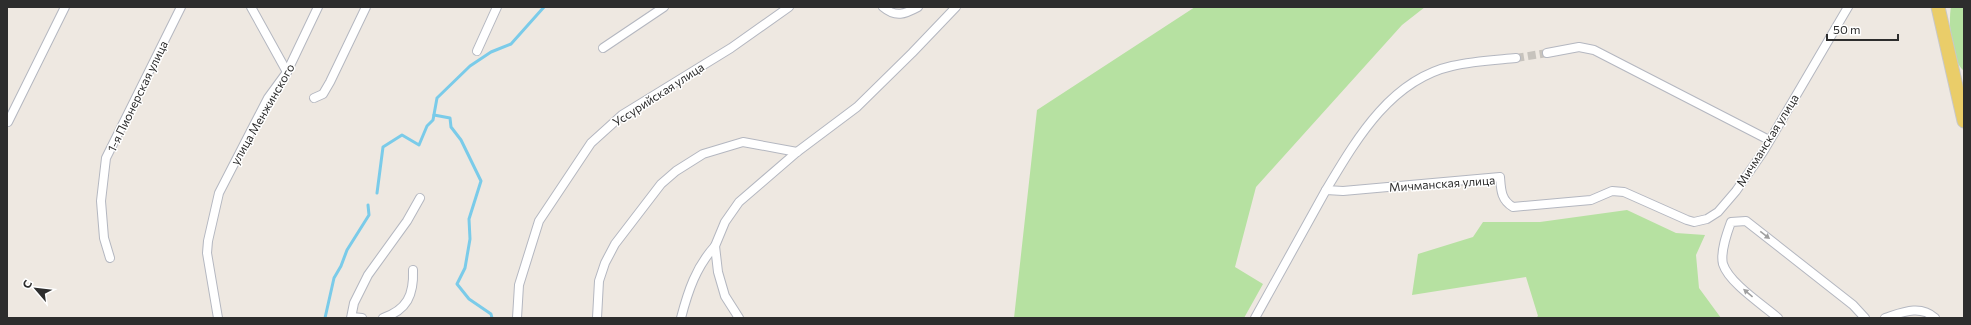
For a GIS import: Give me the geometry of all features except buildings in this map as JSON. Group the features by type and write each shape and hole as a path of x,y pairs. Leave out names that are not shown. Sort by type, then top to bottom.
{"main road":[{"path":"1938,7 1964,121"},
{"path":"1946,7 1945,18 1947,42"}],"street":[{"path":"8,122 65,7"},
{"name":"1-я Пионерская улица","path":"110,258 104,238 101,201 106,158 181,7"},
{"path":"251,7 287,72"},
{"name":"улица Менжинского","path":"218,318 207,253 215,204 249,133 268,98 287,72 318,7"},
{"path":"314,98 323,94 330,82 366,7"},
{"path":"477,51 497,7"},
{"path":"603,48 664,7"},
{"name":"Уссурийская улица","path":"517,318 519,285 539,221 591,143 622,115 731,48 789,7"},
{"path":"883,7 895,15 903,15 918,7"},
{"path":"681,318 695,275 704,259 715,246 725,222 740,202 797,152 857,108 956,7"},
{"name":"Мичманская улица","path":"1326,190 1343,191 1500,177 1502,197 1507,204 1513,208 1591,200 1612,191 1624,192 1687,220 1694,222 1708,219 1718,212 1736,191 1769,140 1848,7"},
{"path":"1547,52 1579,47 1594,50 1769,140"},
{"path":"1255,318 1355,141 1381,109 1413,82 1452,66 1516,58"},
{"path":"597,318 599,281 605,263 615,244 661,184 676,171 703,154 743,142 797,152"},
{"path":"362,318 351,317 354,303 368,275 407,222 420,198"},
{"path":"1778,318 1729,276 1723,263 1725,242 1731,222 1746,221 1853,305 1865,318"},
{"path":"715,246 718,272 725,296 739,318"},
{"path":"383,318 396,314 407,301 414,286 413,270"},
{"path":"1884,318 1909,310 1918,310 1935,318"}],"green space":[{"path":"1195,7 1425,7 1402,25 1256,187 1235,267 1263,284 1244,318 1014,318 1037,110"},
{"path":"1951,7 1964,7 1964,71 1956,59 1953,50 1950,31"},
{"path":"1627,210 1676,233 1705,235 1696,255 1699,288 1721,318 1536,318 1538,316 1526,277 1412,295 1418,254 1473,237 1483,222 1540,222"}],"waterway":[{"path":"377,193 383,147 402,135 419,145 427,126 433,120 437,98 470,66 491,52 511,44 544,7"},
{"path":"434,115 450,118 451,127 461,140 481,181 469,219 470,239 465,268 457,284 469,299 491,314 492,318"},
{"path":"325,318 334,278 341,266 347,250 369,215 368,205"}],"tunnel":[{"path":"1516,58 1547,53"}]}
